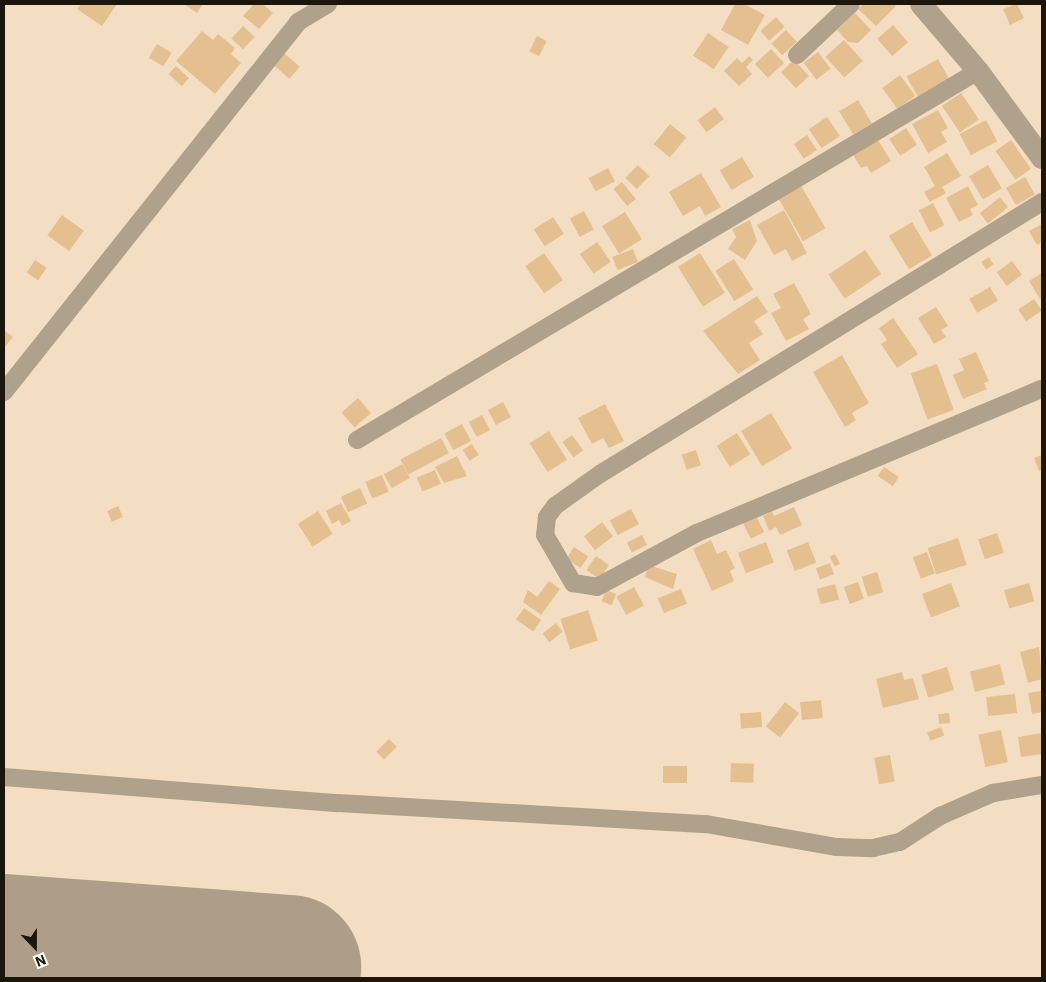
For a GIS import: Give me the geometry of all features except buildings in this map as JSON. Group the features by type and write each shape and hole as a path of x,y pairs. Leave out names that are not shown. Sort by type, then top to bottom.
{"street":[{"path":"4,392 298,22 328,4"},
{"path":"797,55 851,4"},
{"path":"921,4 978,71 1042,158"},
{"path":"357,440 978,71"},
{"path":"1042,202 600,474 555,506 546,517 545,535 573,583 597,587 614,581 697,533 1042,389"},
{"path":"4,777 338,803 706,824 837,848 873,848 900,842 940,816 994,793 1042,785"}],"runway":[{"path":"4,946 289,967"}]}
